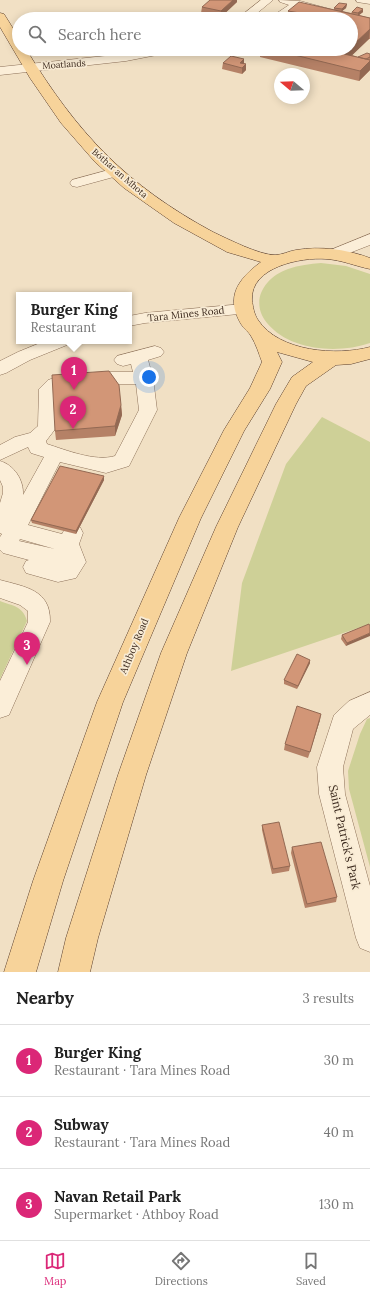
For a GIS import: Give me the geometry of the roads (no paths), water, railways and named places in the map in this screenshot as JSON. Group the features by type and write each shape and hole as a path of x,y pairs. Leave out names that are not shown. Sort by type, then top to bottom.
{"main road":[{"name":"Bóthar an Mhota","path":"1,19 12,37"},
{"name":"Bóthar an Mhota","path":"23,56 71,125 88,146 116,172 156,203 188,223 234,248 277,261"},
{"path":"234,248 246,268 249,281"},
{"path":"366,356 332,358 305,355 279,346 260,335 250,323 243,308 243,293 249,281 260,270 277,261 292,256 334,254 362,260 370,264"},
{"name":"Athboy Road","path":"20,972 48,881 110,702 190,518 234,430 260,389 272,362 260,335"},
{"path":"74,972 82,938 132,775 174,653 227,527 283,410 299,382 332,358"}],"street":[{"path":"252,12 268,0"},
{"path":"284,0 329,12"},
{"path":"284,12 300,4"},
{"path":"358,20 370,23"},
{"name":"Moatlands","path":"0,71 118,60 136,56"},
{"path":"77,184 116,172"},
{"path":"334,254 370,240"},
{"name":"Tara Mines Road","path":"132,321 145,318 243,308"},
{"path":"0,369 24,356 54,344"},
{"path":"36,439 38,448 84,467 122,460 148,410 144,378 139,356"},
{"path":"0,453 22,442 36,439 47,428 48,389 54,384 108,378 144,378"},
{"path":"28,532 84,467"},
{"path":"0,468 7,474 15,490 12,503 28,532"},
{"path":"28,532 82,516"},
{"path":"0,589 21,596 34,603 39,609 39,622 0,707"},
{"name":"Saint Patrick's Park","path":"370,703 358,709 343,723 330,767 332,794 370,938"}],"place":[{"name":"Burger King","path":"74,390"},
{"name":"Subway","path":"73,429"},
{"name":"Navan Retail Park","path":"27,665"}]}
